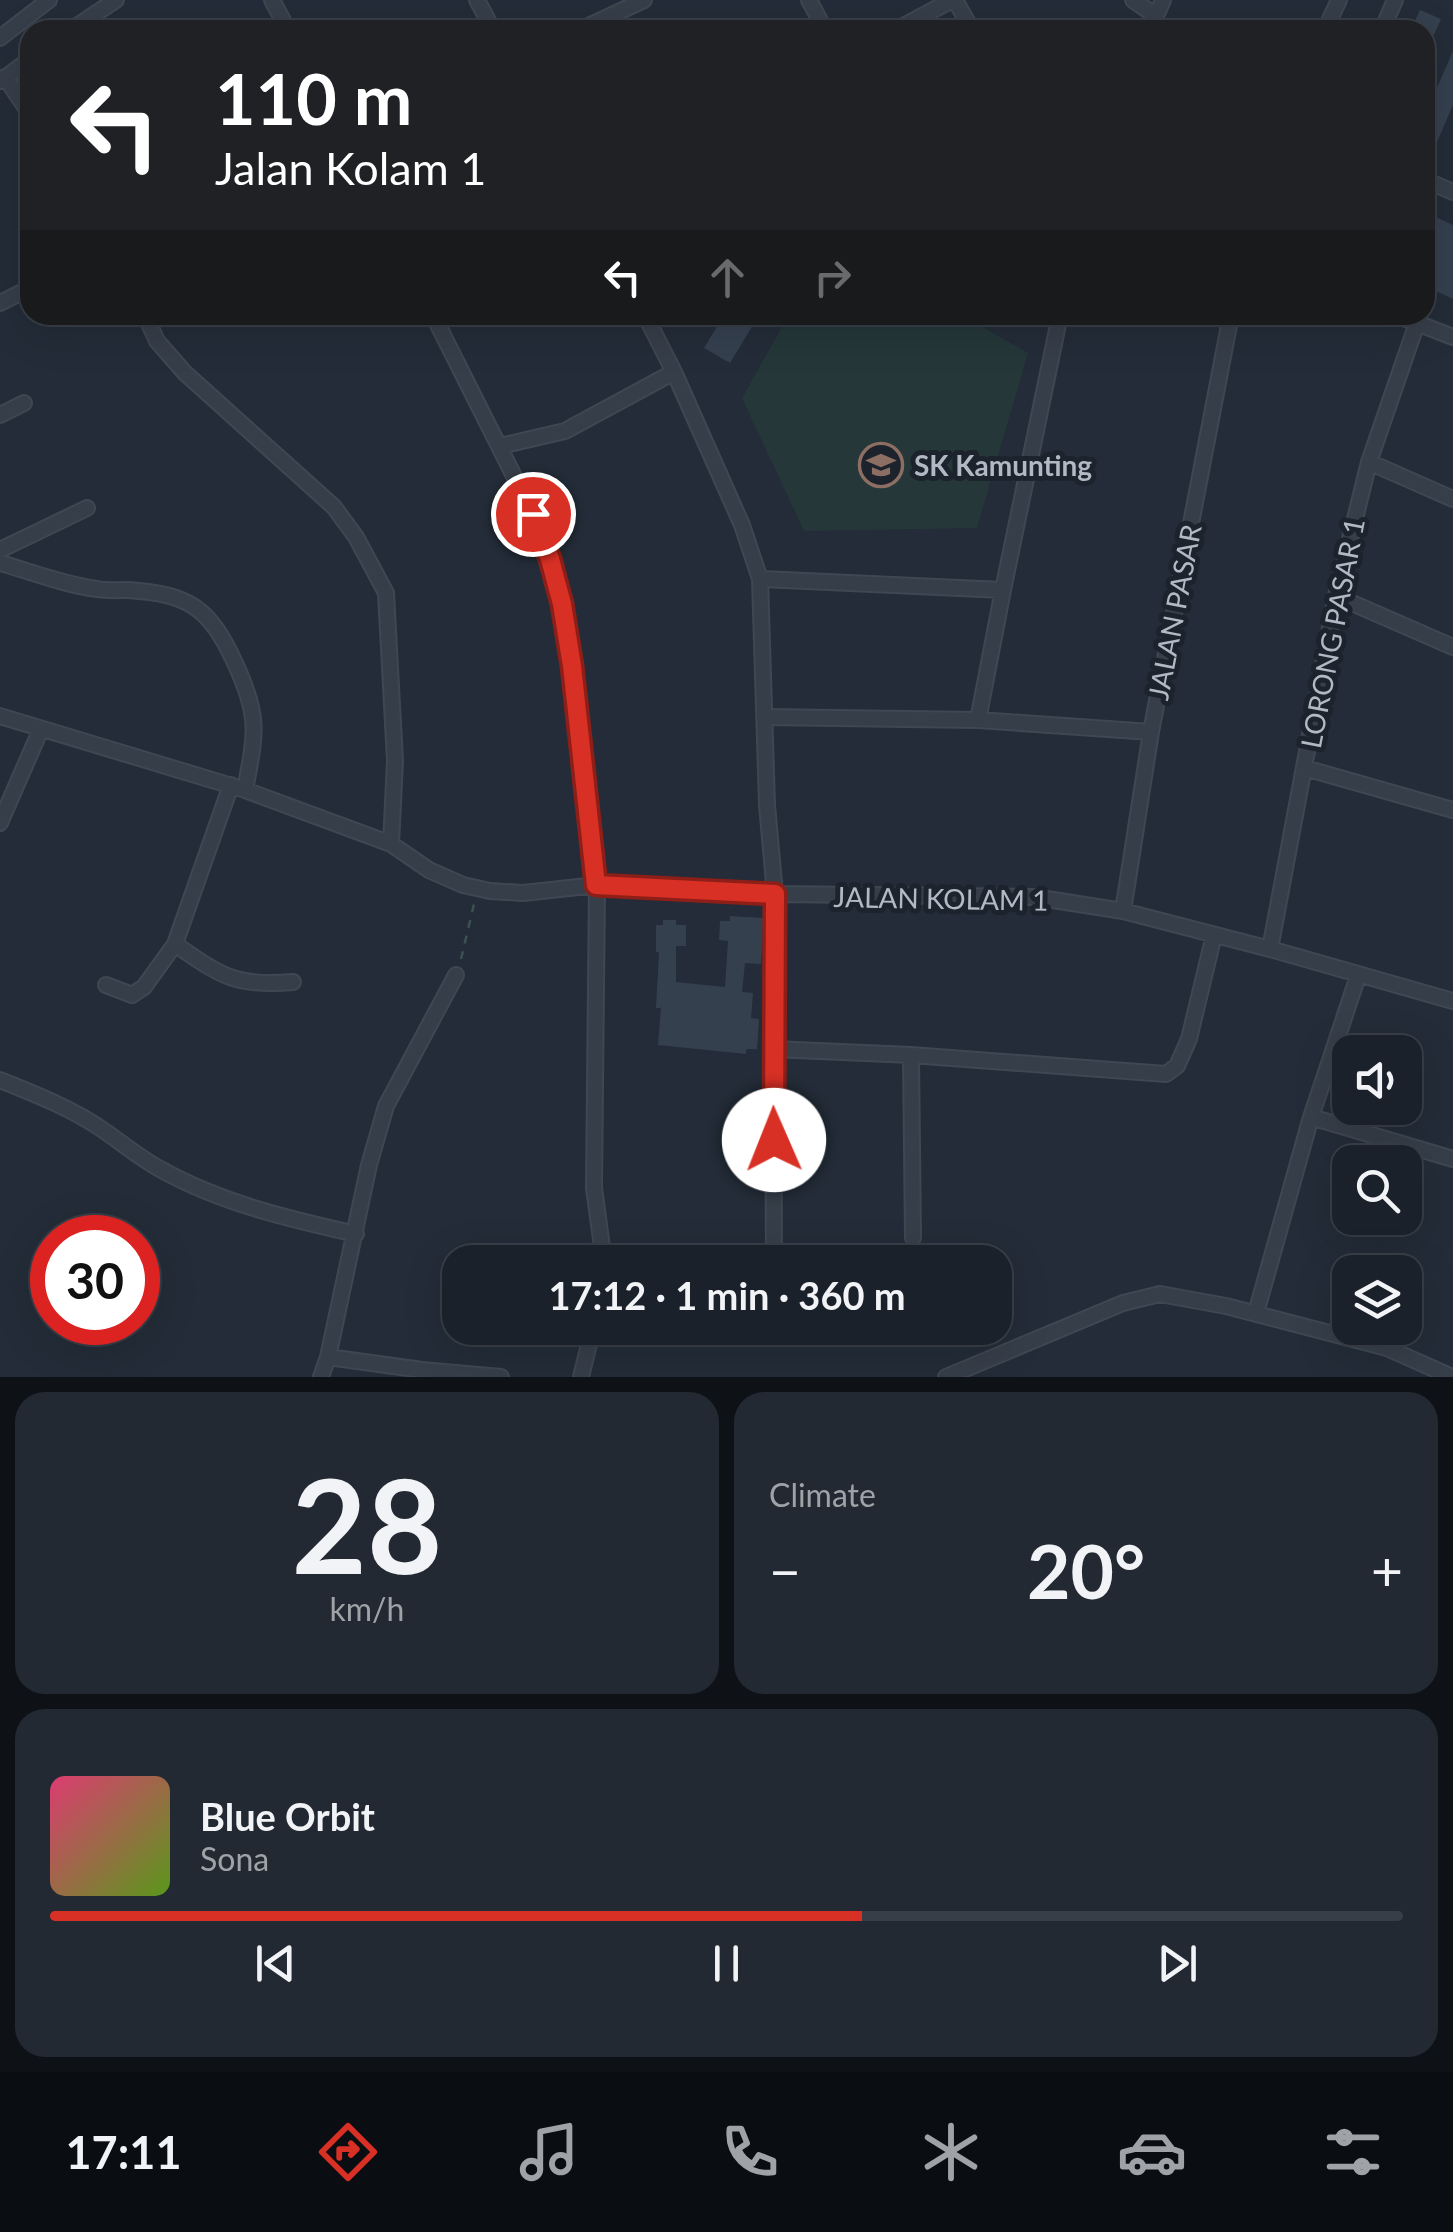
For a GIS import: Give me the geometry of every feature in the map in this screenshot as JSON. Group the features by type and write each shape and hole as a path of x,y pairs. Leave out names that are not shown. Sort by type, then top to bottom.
{"street":[{"path":"23,20 49,0"},
{"path":"97,5 116,0"},
{"path":"601,20 644,0"},
{"path":"915,20 953,0"},
{"path":"1133,0 1150,20"},
{"path":"0,38 20,22"},
{"path":"3,79 20,101"},
{"path":"149,325 157,342 184,372 334,506 356,536 386,593 395,761 391,844"},
{"path":"438,325 533,514 562,604 596,885 594,1188 602,1245"},
{"path":"650,325 742,525 760,579 767,805 775,894 774,1245"},
{"path":"978,720 1058,325"},
{"name":"JALAN PASAR","path":"1123,911 1151,732 1229,325"},
{"name":"LORONG PASAR 1","path":"1270,949 1336,596 1369,462 1417,325"},
{"path":"1423,325 1453,337"},
{"path":"500,446 565,431 674,372"},
{"path":"0,415 24,403"},
{"path":"1369,462 1453,499"},
{"path":"0,550 87,508"},
{"path":"0,563 96,589 152,592 199,608 213,622 227,647 250,702 255,736 175,944 144,986 132,995 106,985"},
{"path":"760,579 1002,590"},
{"path":"1336,596 1453,648"},
{"name":"JALAN KOLAM 1","path":"0,716 238,787 391,844 429,870 476,888 522,893 596,885 775,894 1034,897 1123,911 1453,1001"},
{"path":"765,716 978,720 1151,732"},
{"path":"0,823 42,729"},
{"path":"1305,768 1453,810"},
{"path":"773,1049 1166,1074 1177,1066 1189,1039 1214,935"},
{"path":"175,944 212,970 244,983 293,982"},
{"path":"321,1377 386,1106 456,974"},
{"path":"1256,1313 1311,1118 1358,976"},
{"path":"911,1056 913,1238"},
{"path":"0,1080 102,1128 162,1171 269,1215 356,1234"},
{"path":"1311,1118 1453,1159"},
{"path":"946,1377 1123,1302 1160,1294 1256,1313 1387,1348 1452,1377"},
{"path":"580,1377 588,1345"},
{"path":"328,1357 500,1377"}],"path":[{"path":"456,974 466,948 476,888"}],"shaded area":[{"name":"SK Kamunting","path":"783,325 981,325 1028,353 977,528 804,531 742,398"}],"building":[{"path":"1420,10 1441,19 1435,32 1435,20 1416,20"},
{"path":"1453,51 1453,105 1435,147 1435,92"},
{"path":"1435,217 1453,225 1453,299 1435,291"},
{"path":"718,325 753,325 730,363 704,348"},
{"path":"730,916 764,918 761,964 745,963 742,992 753,993 751,1018 759,1019 757,1049 746,1049 746,1054 658,1045 661,1008 656,1008 656,925 663,925 663,920 676,920 676,925 686,925 686,946 676,946 676,982 725,987 728,941 719,940 720,921 730,921"}],"place":[{"name":"SK Kamunting","path":"881,465"}],"route":[{"path":"533,514 562,604 596,885 775,894 774,1140"}]}
